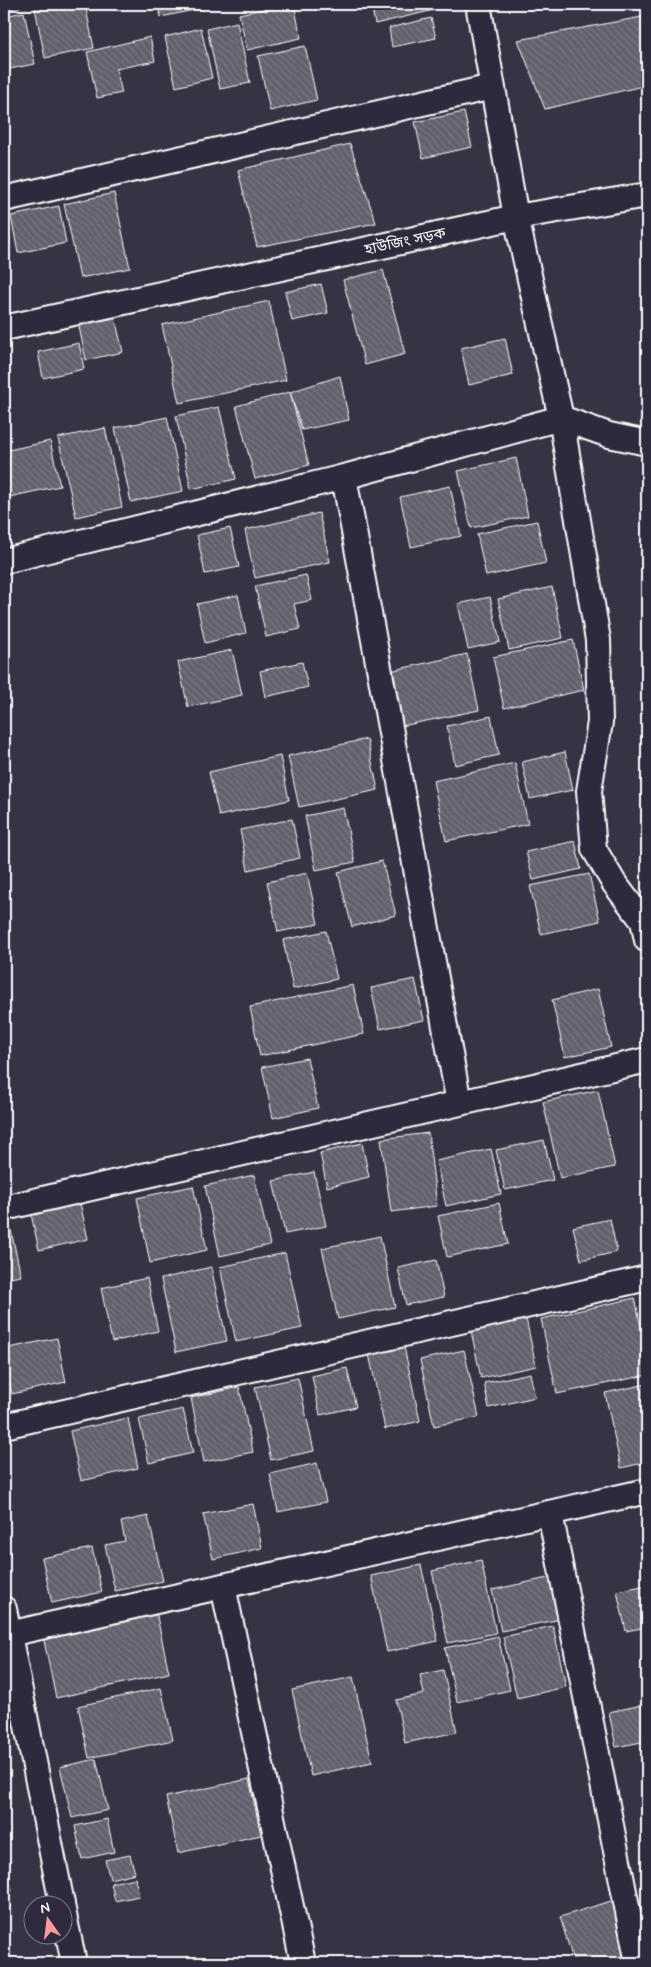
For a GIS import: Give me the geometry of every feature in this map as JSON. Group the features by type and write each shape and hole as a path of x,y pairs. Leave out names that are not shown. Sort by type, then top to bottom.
{"street":[{"path":"478,4 516,217 561,418 598,640 600,722 589,791 594,849 614,883 643,921 647,940"},
{"path":"4,199 492,87"},
{"name":"হাউজিং সড়ক","path":"4,328 516,217 647,195"},
{"path":"4,561 344,477 561,418 609,435 647,443"},
{"path":"344,477 458,1103"},
{"path":"4,1208 647,1060"},
{"path":"4,1426 647,1278"},
{"path":"9,1634 647,1491"},
{"path":"550,1512 638,1963"},
{"path":"223,1586 303,1963"},
{"path":"4,1608 60,1894"},
{"path":"70,1944 74,1963"}],"building":[{"path":"4,4 20,4 20,7 4,10"},
{"path":"55,4 85,4 94,48 45,58 35,8"},
{"path":"158,4 222,4 161,17"},
{"path":"294,4 301,38 247,50 239,14"},
{"path":"371,4 433,4 434,10 375,24"},
{"path":"24,12 35,64 4,70 4,16"},
{"path":"647,16 647,85 545,109 518,40"},
{"path":"431,18 436,38 392,47 389,28"},
{"path":"237,22 250,83 220,89 207,29"},
{"path":"201,28 212,78 176,87 165,37"},
{"path":"150,37 155,61 116,69 122,93 97,98 87,52"},
{"path":"305,46 317,100 270,111 258,56"},
{"path":"464,112 472,147 423,158 415,122"},
{"path":"350,144 376,223 257,247 238,170"},
{"path":"114,193 130,268 80,278 64,204"},
{"path":"59,206 66,243 18,253 11,216"},
{"path":"383,270 405,354 365,365 343,280"},
{"path":"321,284 328,313 292,321 285,292"},
{"path":"269,301 286,380 179,403 162,325"},
{"path":"114,314 123,352 86,360 78,322"},
{"path":"505,338 513,375 469,385 461,348"},
{"path":"79,343 84,369 43,378 38,352"},
{"path":"340,376 349,420 302,430 290,392"},
{"path":"290,392 309,465 255,479 236,406"},
{"path":"219,407 236,479 191,489 176,416"},
{"path":"167,417 183,491 131,502 115,428"},
{"path":"105,428 122,507 76,517 58,438"},
{"path":"50,441 60,486 9,497 4,471 4,451"},
{"path":"516,458 528,516 471,528 458,471"},
{"path":"450,486 461,536 411,547 400,497"},
{"path":"319,513 330,562 255,578 245,530"},
{"path":"537,521 546,563 486,576 477,534"},
{"path":"230,528 239,567 205,574 197,535"},
{"path":"306,575 312,600 294,604 300,629 266,637 255,586"},
{"path":"552,587 563,638 509,650 498,599"},
{"path":"238,595 246,633 205,643 197,604"},
{"path":"490,597 500,642 468,649 458,604"},
{"path":"573,640 584,690 504,708 493,657"},
{"path":"232,650 242,695 188,707 178,662"},
{"path":"467,654 479,710 402,726 390,671"},
{"path":"302,662 308,687 265,697 260,671"},
{"path":"491,716 499,755 455,765 447,726"},
{"path":"367,739 378,790 299,807 288,756"},
{"path":"565,752 573,790 530,799 522,762"},
{"path":"280,756 289,800 219,816 209,772"},
{"path":"515,763 528,824 446,841 433,781"},
{"path":"343,808 355,862 316,870 305,816"},
{"path":"292,819 300,858 248,870 240,830"},
{"path":"575,841 581,869 533,880 526,852"},
{"path":"382,861 396,915 352,927 338,872"},
{"path":"307,873 318,924 278,932 267,882"},
{"path":"589,874 600,921 541,934 530,886"},
{"path":"326,931 337,979 293,989 283,940"},
{"path":"415,979 424,1020 380,1029 371,988"},
{"path":"353,985 364,1034 260,1056 250,1007"},
{"path":"598,989 611,1047 565,1057 552,1000"},
{"path":"307,1058 318,1108 273,1118 262,1067"},
{"path":"598,1090 615,1167 560,1178 543,1102"},
{"path":"428,1133 437,1206 391,1212 381,1139"},
{"path":"544,1140 553,1180 505,1190 496,1150"},
{"path":"362,1143 369,1177 327,1187 320,1153"},
{"path":"491,1149 501,1194 446,1206 436,1161"},
{"path":"314,1172 326,1226 285,1234 273,1181"},
{"path":"254,1175 270,1245 220,1256 205,1186"},
{"path":"193,1186 207,1250 150,1263 137,1198"},
{"path":"80,1203 88,1239 39,1250 31,1214"},
{"path":"499,1203 508,1244 447,1257 438,1216"},
{"path":"610,1219 617,1252 581,1260 573,1227"},
{"path":"10,1226 21,1276 4,1279 4,1227"},
{"path":"380,1236 395,1307 338,1319 322,1248"},
{"path":"285,1253 302,1328 236,1342 220,1267"},
{"path":"436,1260 444,1297 406,1305 398,1268"},
{"path":"211,1267 227,1341 176,1352 161,1279"},
{"path":"147,1278 158,1331 112,1342 101,1288"},
{"path":"635,1298 647,1355 647,1375 557,1394 541,1319"},
{"path":"525,1314 536,1366 481,1378 470,1326"},
{"path":"57,1338 66,1382 12,1394 4,1358 4,1349"},
{"path":"404,1347 420,1421 385,1429 369,1354"},
{"path":"464,1350 479,1417 434,1426 420,1360"},
{"path":"347,1368 356,1407 320,1415 312,1376"},
{"path":"530,1373 535,1397 489,1408 484,1383"},
{"path":"298,1378 314,1451 271,1460 255,1387"},
{"path":"647,1384 647,1462 621,1468 605,1393"},
{"path":"239,1387 253,1452 204,1462 191,1398"},
{"path":"183,1409 193,1453 149,1463 139,1419"},
{"path":"128,1418 138,1468 81,1481 70,1431"},
{"path":"317,1463 326,1502 278,1512 270,1474"},
{"path":"253,1504 262,1548 213,1559 203,1514"},
{"path":"148,1516 163,1581 115,1591 105,1545 125,1541 121,1522"},
{"path":"92,1548 102,1592 52,1603 42,1558"},
{"path":"481,1560 496,1633 448,1643 432,1571"},
{"path":"421,1565 438,1641 387,1652 371,1576"},
{"path":"552,1577 561,1619 501,1631 492,1590"},
{"path":"647,1585 647,1627 626,1631 617,1591"},
{"path":"156,1612 169,1673 56,1698 43,1636"},
{"path":"553,1626 566,1687 517,1698 503,1637"},
{"path":"498,1636 510,1690 457,1702 445,1648"},
{"path":"443,1670 457,1732 405,1743 396,1700 424,1694 420,1675"},
{"path":"353,1677 372,1762 311,1776 292,1690"},
{"path":"161,1688 173,1740 89,1758 78,1706"},
{"path":"647,1704 647,1741 616,1747 609,1712"},
{"path":"96,1759 108,1810 72,1818 60,1767"},
{"path":"249,1779 261,1835 178,1853 166,1797"},
{"path":"107,1819 114,1852 82,1859 75,1826"},
{"path":"4,1852 12,1891 4,1892"},
{"path":"130,1855 135,1873 110,1879 105,1860"},
{"path":"135,1878 139,1896 115,1901 111,1883"},
{"path":"614,1900 631,1956 609,1963 574,1963 560,1917"},
{"path":"223,1960 223,1963 203,1963"}]}
